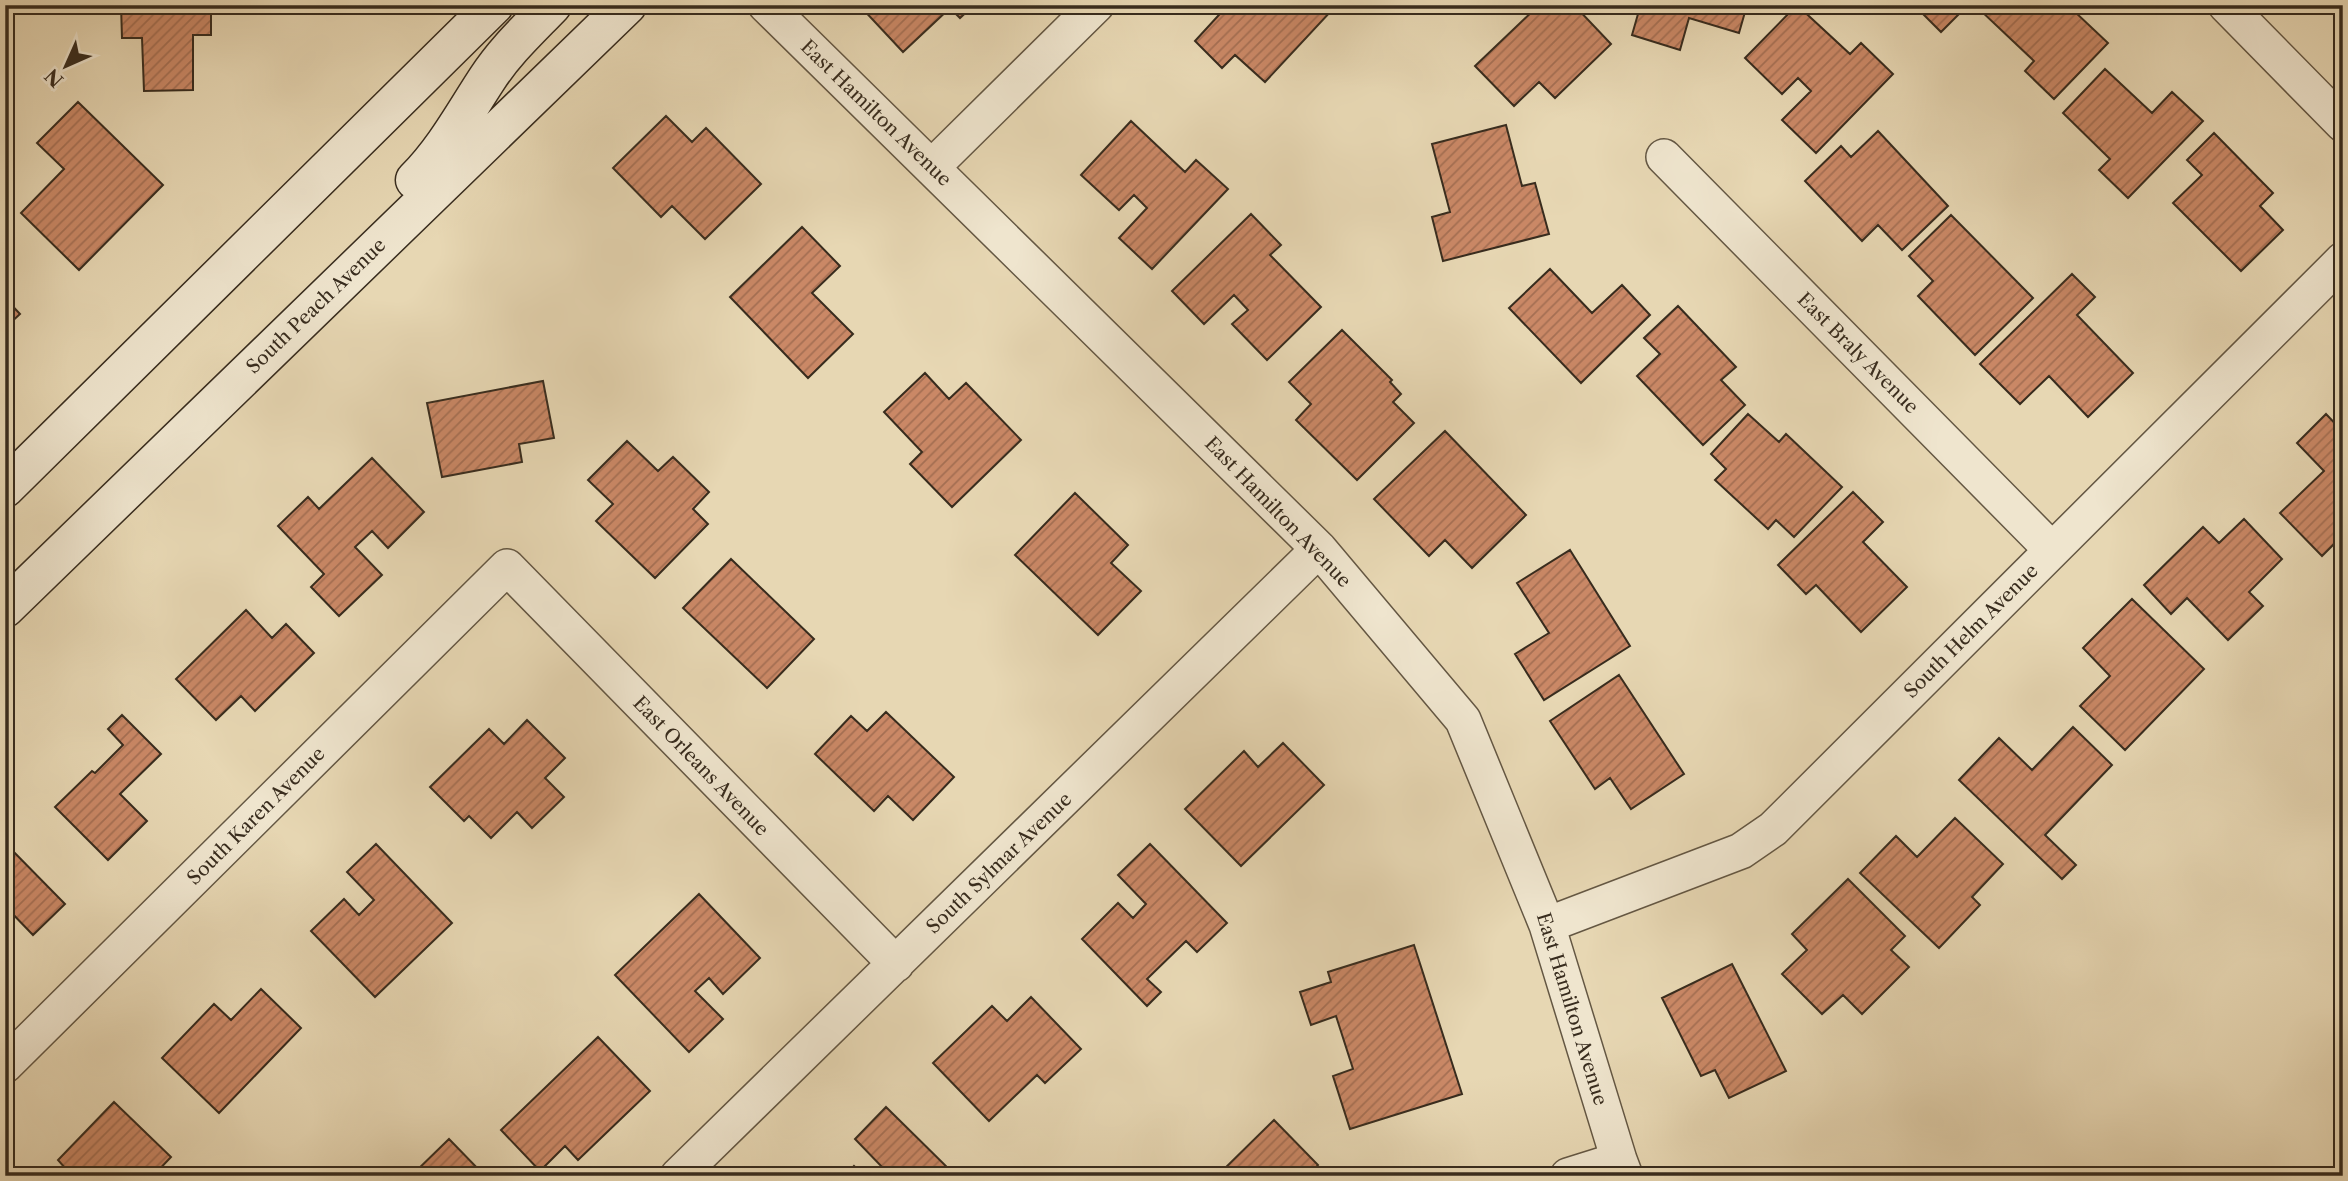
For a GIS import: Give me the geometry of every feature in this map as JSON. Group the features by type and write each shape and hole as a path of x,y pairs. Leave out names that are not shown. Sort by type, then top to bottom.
{"main road":[{"path":"5,488 494,5"},
{"path":"241,379 305,295 379,214 433,162 488,78 514,44 552,5"},
{"name":"South Peach Avenue","path":"5,608 627,5"}],"street":[{"name":"East Hamilton Avenue","path":"766,5 1319,550 1463,720 1547,925 1622,1168"},
{"path":"932,167 1096,5"},
{"path":"2225,5 2343,124"},
{"name":"East Braly Avenue","path":"1664,157 2052,550"},
{"name":"South Helm Avenue","path":"1547,925 1741,851 1773,829 2343,260"},
{"name":"South Sylmar Avenue","path":"678,1176 1319,550"},
{"name":"East Orleans Avenue","path":"507,567 896,964"},
{"name":"South Karen Avenue","path":"5,1065 507,567"},
{"path":"1568,1176 1622,1168"}],"building":[{"path":"121,5 211,5 211,35 193,35 193,90 144,91 142,38 122,38"},
{"path":"859,5 974,5 960,18 950,8 903,52"},
{"path":"1228,5 1327,5 1332,10 1265,82 1235,55 1222,68 1195,41"},
{"path":"1539,5 1574,5 1611,44 1555,98 1539,82 1514,106 1475,66"},
{"path":"1634,5 1747,5 1739,33 1689,18 1680,50 1632,35 1640,7"},
{"path":"1797,5 1850,54 1861,43 1893,74 1816,153 1782,120 1811,91 1798,78 1782,94 1745,58"},
{"path":"1914,5 1968,5 1941,32"},
{"path":"1984,5 2081,5 2075,12 2108,43 2054,99 2025,71 2034,61 1980,10"},
{"path":"2105,69 2152,113 2172,92 2203,121 2128,198 2099,170 2110,159 2063,113"},
{"path":"78,102 163,185 79,270 21,213 64,169 37,143"},
{"path":"666,116 692,142 706,128 761,184 705,239 672,206 661,217 613,168"},
{"path":"1131,121 1185,172 1196,160 1228,189 1152,269 1119,238 1147,208 1134,195 1119,210 1081,175"},
{"path":"1506,125 1522,186 1535,183 1549,234 1443,261 1432,217 1450,212 1432,144"},
{"path":"1878,131 1948,206 1902,250 1878,225 1862,241 1805,181 1841,146 1851,157"},
{"path":"2214,133 2273,193 2260,206 2283,230 2241,271 2173,203 2202,175 2187,160"},
{"path":"1251,214 1281,245 1270,255 1321,307 1267,360 1232,324 1248,310 1234,295 1204,324 1172,291"},
{"path":"1951,215 2033,298 1975,355 1918,296 1933,281 1909,256"},
{"path":"802,227 840,266 812,293 853,334 808,378 730,297"},
{"path":"1550,269 1592,313 1622,285 1650,315 1581,383 1509,308"},
{"path":"2072,274 2095,297 2077,315 2133,373 2088,417 2049,376 2020,404 1980,364"},
{"path":"5,298 20,314 5,328"},
{"path":"1678,306 1736,367 1721,380 1745,405 1703,445 1637,376 1660,354 1644,338"},
{"path":"1342,330 1392,380 1390,382 1401,394 1393,402 1414,423 1357,480 1296,420 1311,404 1289,382"},
{"path":"925,373 949,399 966,383 1021,440 952,507 910,464 922,452 884,412"},
{"path":"543,381 554,438 519,444 522,462 442,477 427,403"},
{"path":"1748,414 1779,442 1786,434 1842,487 1794,537 1776,520 1768,529 1715,480 1726,469 1711,454"},
{"path":"2326,414 2343,432 2343,535 2322,556 2280,513 2324,471 2297,443"},
{"path":"1445,431 1526,515 1472,568 1445,540 1429,556 1374,499"},
{"path":"627,441 658,471 673,457 709,492 693,509 708,524 655,578 596,521 613,504 588,480"},
{"path":"372,458 424,512 388,548 372,531 355,547 382,575 339,616 311,587 324,574 278,526 308,497 319,509"},
{"path":"1853,492 1883,522 1863,542 1907,587 1861,632 1816,585 1806,594 1778,565"},
{"path":"1075,493 1128,545 1111,563 1141,591 1098,635 1015,555"},
{"path":"2244,519 2282,559 2249,592 2263,606 2228,640 2187,598 2171,614 2144,585 2203,527 2219,543"},
{"path":"1570,550 1630,646 1544,700 1515,654 1549,633 1517,583"},
{"path":"731,559 814,639 767,688 683,608"},
{"path":"2132,599 2204,669 2125,750 2080,706 2110,676 2083,648"},
{"path":"246,610 272,638 286,624 314,653 255,711 241,696 216,720 176,679"},
{"path":"1619,675 1684,774 1631,809 1610,778 1595,789 1550,721"},
{"path":"886,712 954,777 913,820 888,796 874,811 815,754 851,716 867,731"},
{"path":"122,715 161,754 120,794 147,821 108,860 55,807 123,745 108,729"},
{"path":"527,720 565,758 545,778 564,797 532,828 517,812 491,838 469,816 464,821 430,787 489,729 504,744"},
{"path":"2073,727 2112,765 2045,835 2076,865 2062,879 1959,780 1999,738 2032,770"},
{"path":"1283,743 1324,785 1241,866 1185,809 1244,751 1258,767"},
{"path":"1955,818 2003,864 1972,897 1980,905 1939,948 1860,873 1896,836 1917,857"},
{"path":"5,843 65,904 33,935 5,906"},
{"path":"376,844 452,923 375,997 311,931 344,899 359,915 374,900 347,872"},
{"path":"1150,844 1227,923 1197,952 1186,941 1147,979 1161,992 1147,1006 1082,939 1118,903 1133,918 1146,904 1118,875"},
{"path":"1848,879 1905,936 1891,950 1909,967 1862,1014 1843,995 1822,1014 1782,974 1807,950 1792,934"},
{"path":"699,894 760,958 723,994 709,978 695,991 723,1019 689,1052 615,975"},
{"path":"1414,945 1462,1094 1350,1129 1333,1076 1353,1069 1336,1016 1311,1025 1300,992 1331,982 1328,972"},
{"path":"1732,964 1786,1071 1729,1098 1715,1070 1701,1076 1662,998"},
{"path":"261,989 301,1028 219,1113 162,1058 214,1004 231,1020"},
{"path":"1031,997 1081,1049 1045,1083 1037,1075 989,1121 933,1063 992,1006 1007,1021"},
{"path":"598,1037 650,1091 578,1160 565,1146 540,1171 501,1130"},
{"path":"114,1102 171,1157 153,1176 72,1176 58,1160"},
{"path":"886,1107 956,1176 877,1176 884,1169 855,1139"},
{"path":"1274,1120 1318,1165 1308,1176 1217,1176"},
{"path":"449,1139 485,1176 411,1176"},
{"path":"854,1166 865,1176 845,1176"}]}
